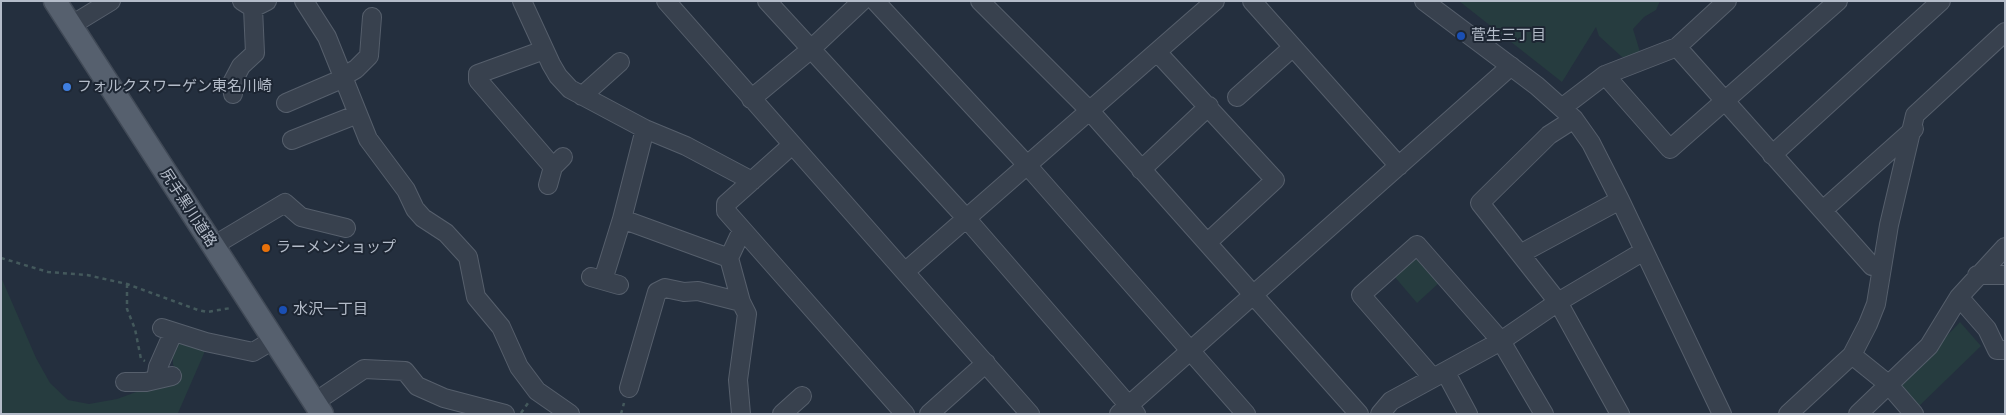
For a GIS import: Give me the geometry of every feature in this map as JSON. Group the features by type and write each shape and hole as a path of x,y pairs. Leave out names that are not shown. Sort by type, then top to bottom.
{"main road":[{"name":"尻手黒川道路","path":"55,1 319,408"}],"street":[{"path":"70,26 112,1"},
{"path":"304,1 327,37 368,139 406,190 415,209 423,218 446,233 468,257 476,297 501,327 519,367 537,392 570,414"},
{"path":"522,1 558,76 570,89 645,129 686,146 752,181"},
{"path":"666,1 751,99 906,271 1030,414"},
{"path":"767,1 966,218 1128,411 1190,352 1511,66"},
{"path":"751,99 810,50 862,1"},
{"path":"875,1 1027,165 1246,414"},
{"path":"980,1 1089,110 1255,294 1359,414"},
{"path":"906,271 1215,1"},
{"path":"1252,1 1399,166"},
{"path":"1424,1 1511,66 1568,113 1591,143 1722,414"},
{"path":"1620,414 1558,302 1480,203 1550,134 1605,75 1677,47 1727,1"},
{"path":"1605,75 1670,149 1838,1"},
{"path":"1772,155 1941,1"},
{"path":"233,94 232,83 241,66 255,53 254,4"},
{"path":"286,103 356,70 369,56 372,17"},
{"path":"1790,413 1852,355 1876,304 1882,266 1914,129 1915,115 2005,32"},
{"path":"1677,47 1872,266 1882,266"},
{"path":"1236,97 1293,48"},
{"path":"544,50 478,74 478,80 558,162 548,185"},
{"path":"1158,52 1275,180 1208,242"},
{"path":"582,96 620,62"},
{"path":"1142,170 1209,106"},
{"path":"292,140 358,114"},
{"path":"604,280 645,129"},
{"path":"1823,210 1914,129"},
{"path":"792,145 726,204 726,210 905,414"},
{"path":"1520,254 1620,200"},
{"path":"213,246 285,203 301,217 346,228"},
{"path":"622,219 729,258"},
{"path":"742,230 729,258 741,302 747,314 738,380 742,414"},
{"path":"1468,414 1439,376 1361,296 1417,245 1501,341 1544,414"},
{"path":"1858,414 1929,346 1959,297 2005,247"},
{"path":"1380,414 1391,401 1501,341 1558,302 1644,251"},
{"path":"1977,276 2005,275"},
{"path":"630,383 657,292 666,288 684,292 698,291 741,302"},
{"path":"1959,297 1987,329 1997,350 2005,350"},
{"path":"126,382 162,374 168,330 253,352 274,340"},
{"path":"1852,355 1888,384 1914,414"},
{"path":"929,414 986,363"},
{"path":"319,408 364,369 405,371 418,386 444,398 505,414"},
{"path":"782,414 802,396"}],"path":[{"path":"1,258 48,272 87,275 127,284 198,310 222,311 233,308"},
{"path":"127,284 127,310 135,329 141,359 162,374"}],"green space":[{"path":"1459,1 1660,1 1656,10 1644,17 1633,29 1640,52 1632,59 1622,57 1599,36 1596,27 1562,82"},
{"path":"1412,260 1420,260 1440,282 1417,303 1394,276"},
{"path":"1,277 36,358 50,383 68,400 89,404 117,399 150,387 176,385 177,375 173,364 173,349 180,341 196,344 205,351 178,413 1,414"},
{"path":"1960,322 1981,346 1916,409 1900,390 1902,383"}],"place":[{"name":"菅生三丁目","path":"1461,36"},
{"name":"フォルクスワーゲン東名川崎","path":"67,87"},
{"name":"ラーメンショップ","path":"266,248"},
{"name":"水沢一丁目","path":"283,310"}]}
